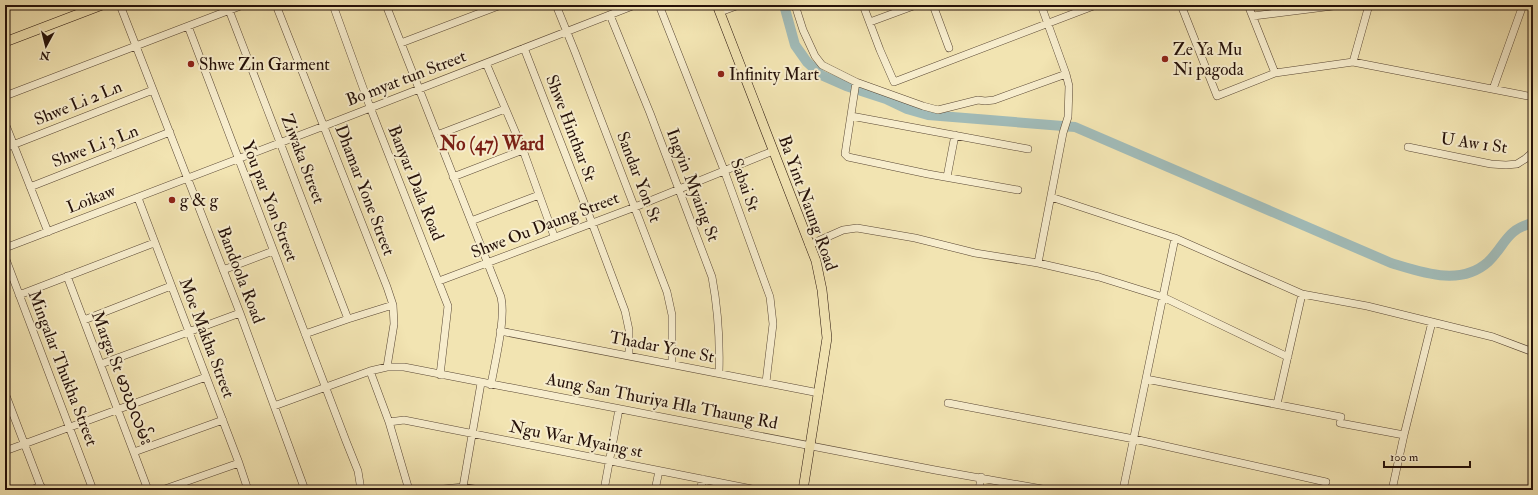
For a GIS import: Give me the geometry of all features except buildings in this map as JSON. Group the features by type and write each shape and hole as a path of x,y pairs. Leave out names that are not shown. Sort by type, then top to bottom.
{"main road":[{"path":"5,42 102,5"},
{"name":"Ba Yint Naung Road","path":"718,9 816,261 822,290 827,338 803,490"}],"street":[{"name":"Bandoola Road","path":"120,5 240,313 305,490"},
{"path":"5,96 243,5"},
{"name":"Dhamar Yone Street","path":"276,5 387,287 393,306 394,324 387,367"},
{"name":"Banyar Dala Road","path":"333,5 370,107 448,306 440,375"},
{"path":"386,5 488,262 503,304 491,385"},
{"path":"401,43 501,5"},
{"name":"Sandar Yon St","path":"556,5 667,292 672,315 672,364"},
{"name":"Bo myat tun Street","path":"188,179 635,5"},
{"name":"Sabai St","path":"659,5 724,170 770,297 773,324 766,382"},
{"path":"718,9 739,5"},
{"path":"795,5 803,30 822,65 856,85 938,110 978,100 994,100 1066,74"},
{"path":"863,5 894,82 1096,5"},
{"path":"870,22 916,5"},
{"path":"933,5 949,48"},
{"path":"1038,263 1063,133 1068,117 1069,86 1041,5"},
{"path":"1181,5 1217,96 1275,73 1353,62 1533,97"},
{"path":"1248,5 1275,73"},
{"path":"1253,16 1318,6 1341,5"},
{"path":"1353,62 1369,5"},
{"path":"1493,89 1523,5"},
{"name":"Ziwaka Street","path":"229,10 348,319"},
{"name":"Ingyin Myaing St","path":"610,15 712,277 716,297 720,341 719,373"},
{"name":"You par Yon Street","path":"188,26 358,471 361,490"},
{"name":"Shwe Hinthar St","path":"524,48 625,311 629,330 629,356"},
{"path":"486,63 523,150 554,236"},
{"path":"856,85 845,154 848,157 852,159 1018,190"},
{"name":"Shwe Li 2 Ln","path":"5,148 153,90"},
{"path":"437,135 506,109"},
{"path":"852,116 1028,149"},
{"path":"5,123 48,232"},
{"name":"Shwe Li 3 Ln","path":"30,187 170,132"},
{"path":"946,177 955,135"},
{"name":"U Aw 1 St","path":"1408,147 1491,164 1506,165 1517,164 1533,152"},
{"path":"453,177 523,150"},
{"name":"Shwe Ou Daung Street","path":"439,281 554,236 592,223 773,151"},
{"name":"Loikaw","path":"5,248 188,179"},
{"path":"471,221 539,195"},
{"path":"1050,197 1175,238 1302,294 1367,306 1493,337 1533,352"},
{"name":"Moe Makha Street","path":"138,198 248,490"},
{"path":"809,244 843,230 857,228 915,238 975,253 1038,263 1099,277 1163,297 1288,357"},
{"path":"1123,490 1175,238"},
{"path":"20,294 154,242"},
{"path":"20,294 154,242"},
{"path":"223,270 273,251"},
{"name":"Mingalar Thukha Street","path":"5,257 93,490"},
{"name":"Marga St မာဃလမ်း","path":"67,276 148,490"},
{"path":"84,320 171,286"},
{"path":"1277,404 1302,294"},
{"path":"305,334 348,319 393,306"},
{"path":"101,364 240,313"},
{"path":"1392,490 1432,322"},
{"name":"Thadar Yone St","path":"500,331 819,393"},
{"name":"Aung San Thuriya Hla Thaung Rd","path":"274,406 370,371 387,367 404,367 491,385 810,444 935,470 1048,490"},
{"path":"370,371 389,422 409,490"},
{"path":"5,451 206,377"},
{"path":"1146,379 1277,404 1404,435"},
{"path":"463,487 482,383"},
{"path":"6,396 41,488 31,490"},
{"path":"948,403 1134,439 1326,482"},
{"path":"604,490 619,409"},
{"path":"134,452 222,420"},
{"name":"Ngu War Myaing st","path":"389,422 404,420 753,490"},
{"path":"162,490 239,463"},
{"path":"655,490 659,471"},
{"path":"979,490 981,477"},
{"path":"700,490 702,479"},
{"path":"434,490 463,487 480,490"}],"waterway":[{"path":"784,5 795,45 807,62 821,75 846,86 886,99 907,109 928,115 1075,127 1391,263 1415,270 1453,276 1477,270 1494,256 1511,234 1517,229 1533,223"}],"place":[{"name":"Ze Ya Mu Ni pagoda","path":"1165,59"},
{"name":"Shwe Zin Garment","path":"191,64"},
{"name":"Infinity Mart","path":"721,74"},
{"name":"g & g","path":"172,200"}],"district":[{"name":"No (47) Ward","path":"492,144"}]}
